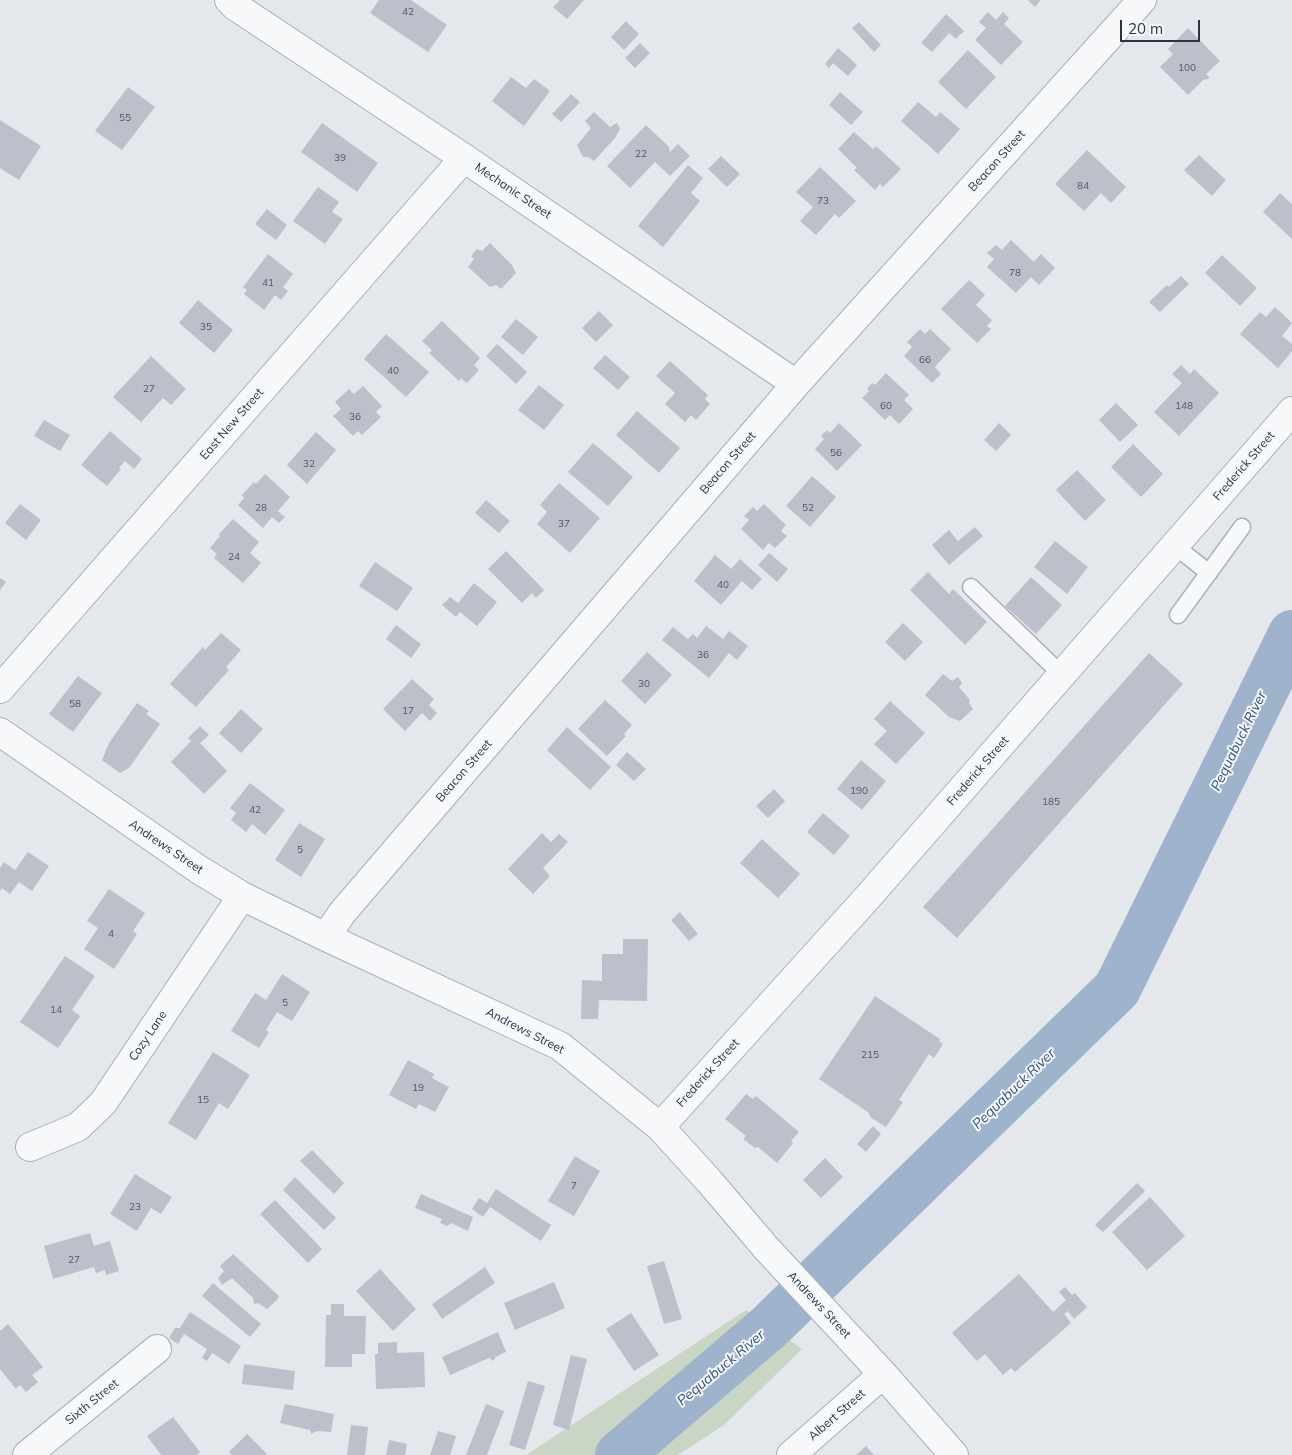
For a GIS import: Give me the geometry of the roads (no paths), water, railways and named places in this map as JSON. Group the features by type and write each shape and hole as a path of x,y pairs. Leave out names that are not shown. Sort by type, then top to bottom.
{"street":[{"name":"Mechanic Street","path":"229,0 796,384"},
{"name":"Beacon Street","path":"326,937 342,913 796,384 1142,0"},
{"name":"East New Street","path":"0,689 464,158"},
{"name":"Frederick Street","path":"660,1127 867,898 1292,411"},
{"name":"Andrews Street","path":"0,732 198,869 242,896 560,1046 660,1127 767,1249 883,1374 954,1455"},
{"name":"Cozy Lane","path":"30,1147 78,1127 104,1102 242,896"},
{"name":"Sixth Street","path":"27,1455 156,1349"},
{"name":"Albert Street","path":"791,1455 883,1374"}],"lane":[{"path":"1178,615 1242,527"},
{"path":"1175,546 1208,573"},
{"path":"971,587 1062,675"}],"waterway":[{"name":"Pequabuck River","path":"619,1455 769,1327 1117,989 1292,634"}]}
